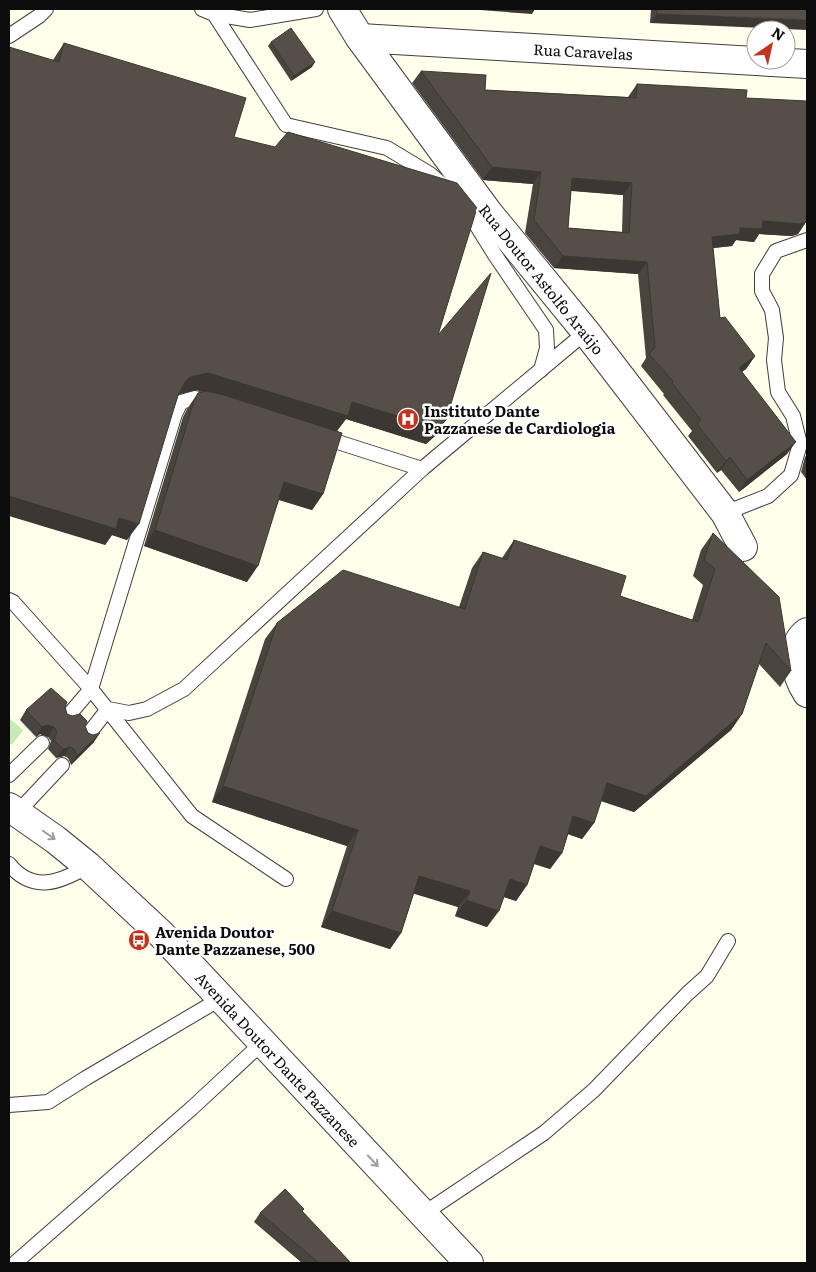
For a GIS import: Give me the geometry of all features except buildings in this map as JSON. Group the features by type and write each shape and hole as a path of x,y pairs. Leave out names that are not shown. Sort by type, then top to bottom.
{"street":[{"name":"Rua Doutor Astolfo Araújo","path":"342,9 360,38 487,211 586,332 725,513 743,547"},
{"name":"Rua Caravelas","path":"360,38 807,64"},
{"path":"807,632 802,636 797,647 795,661 801,683 807,693"},
{"name":"Avenida Doutor Dante Pazzanese","path":"13,810 56,840 88,866 161,934 469,1263"}],"lane":[{"path":"9,36 39,16 46,9"},
{"path":"208,11 250,20 316,9"},
{"path":"208,11 286,125 387,148 430,174 462,204 546,330 547,348 541,370"},
{"path":"725,513 768,496 791,475 800,444 792,416 778,392 774,360 776,338 772,310 762,291 762,274 776,250 807,240"},
{"path":"108,709 129,713 147,709 184,689 422,469 586,332"},
{"path":"67,717 91,689 175,414 181,402 195,398 225,406"},
{"path":"309,433 422,469"},
{"path":"9,600 58,651 108,709 192,816 286,879"},
{"path":"87,736 108,709"},
{"path":"9,775 42,743"},
{"path":"13,810 62,765"},
{"path":"9,866 24,877 40,882 56,882 88,866"},
{"path":"423,1214 544,1133 594,1090 687,994 707,976 728,940"},
{"path":"9,1106 48,1102 220,998"},
{"path":"15,1263 192,1108 262,1043"}],"green space":[{"path":"9,718 23,730 12,745 9,743"}],"place":[{"name":"Instituto Dante Pazzanese de Cardiologia","path":"408,419"},
{"name":"Avenida Doutor Dante Pazzanese, 500","path":"139,940"}]}
